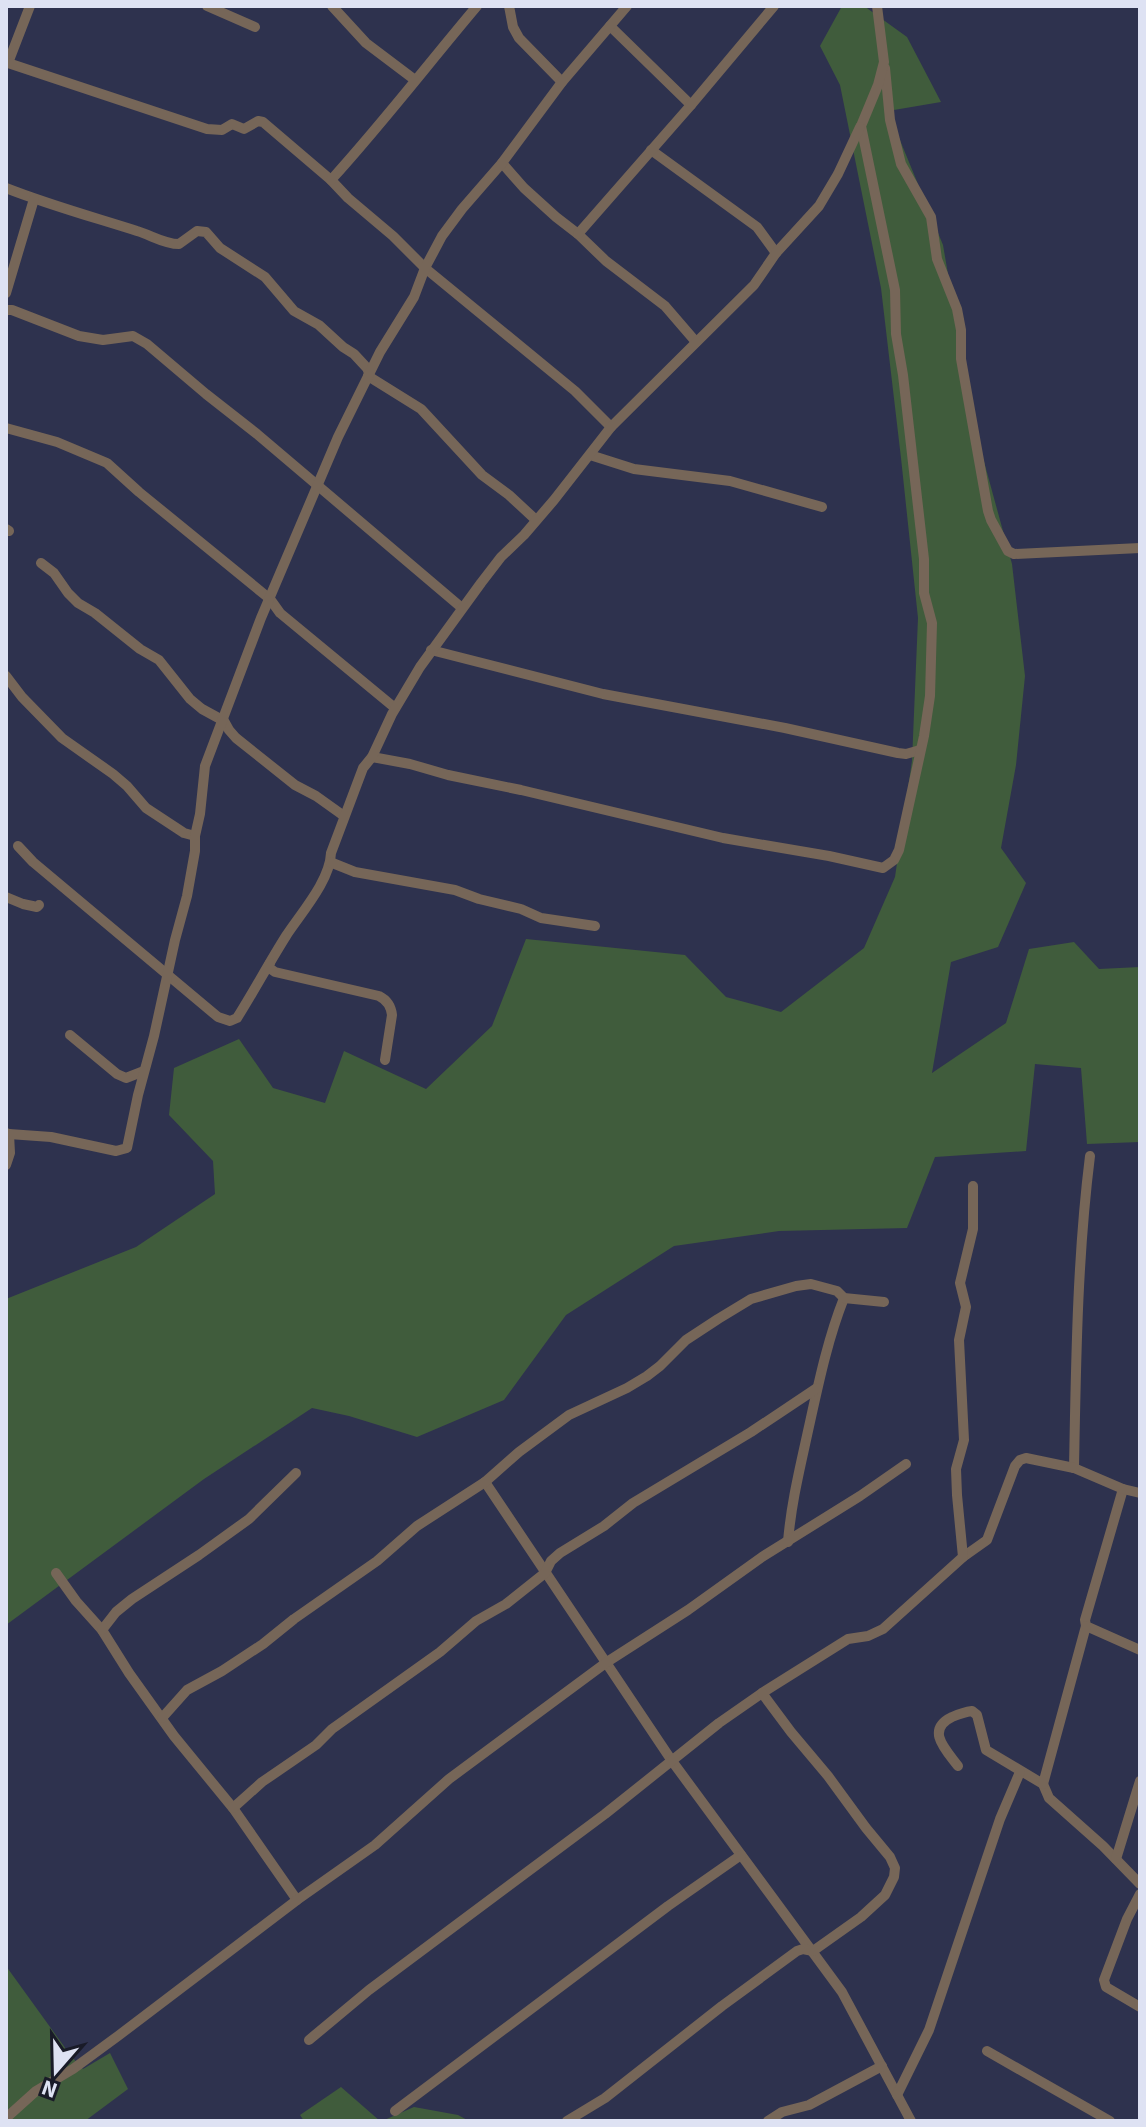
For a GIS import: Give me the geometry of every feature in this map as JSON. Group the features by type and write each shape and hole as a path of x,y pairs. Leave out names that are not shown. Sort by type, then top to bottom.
{"street":[{"path":"30,6 7,62 207,129 222,130 232,124 244,129 258,121 263,122 331,180 425,268 575,391 611,427"},
{"path":"207,6 255,27"},
{"path":"332,6 366,43 415,80"},
{"path":"331,180 477,6"},
{"path":"509,6 513,27 519,38 562,82"},
{"path":"6,1165 10,1153 8,1133 51,1137 116,1151 124,1151 129,1144 187,896 205,766 261,618 338,437 368,375 414,297 442,236 502,163 562,82 627,6"},
{"path":"578,234 774,6"},
{"path":"877,6 890,120 901,164 931,217 937,259 957,309 961,359 988,511 995,529 1008,551 1014,554 1140,548"},
{"path":"610,26 691,105"},
{"path":"372,757 723,838 883,868 894,860 899,850 924,736 930,696 932,623 924,593 924,559 896,334 895,290 859,143 861,126 884,62"},
{"path":"18,846 33,862 218,1017 230,1021 237,1018 314,895 330,862 363,768 431,650 501,557 536,520 611,427 754,285 776,253 819,206 859,143"},
{"path":"651,150 757,227 776,253"},
{"path":"502,163 524,188 606,261 665,306 696,342"},
{"path":"6,188 174,244 183,242 197,231 206,232 220,248 265,277 294,311 319,325 354,354 368,375 421,409 482,475 536,520"},
{"path":"6,293 34,199"},
{"path":"8,307 79,336 103,340 127,336 138,338 257,434 462,608"},
{"path":"6,428 57,442 107,463 395,708"},
{"path":"590,455 634,469 730,481 822,507"},
{"path":"41,563 54,573 78,603 159,660 190,699 224,721 236,738 295,785 344,816"},
{"path":"431,650 603,694 898,753 920,750"},
{"path":"6,676 62,738 113,774 146,808 184,833 195,836"},
{"path":"330,862 355,872 455,890 541,918 595,926"},
{"path":"6,897 23,904 39,905"},
{"path":"270,963 268,967 275,972 385,999 392,1015 385,1060"},
{"path":"70,1035 117,1074 126,1078 144,1071"},
{"path":"1074,1468 1079,1282 1090,1156"},
{"path":"963,1557 956,1469 964,1440 959,1340 966,1307 960,1283 973,1229 973,1186"},
{"path":"162,1718 187,1690 263,1644 377,1561 417,1526 485,1482 569,1415 647,1376 686,1340 751,1299 811,1284 837,1291 844,1298 884,1302"},
{"path":"788,1542 790,1511 817,1388 831,1331 844,1298"},
{"path":"233,1808 279,1768 316,1745 332,1729 415,1670 476,1621 506,1604 545,1573 560,1553 604,1526 633,1503 817,1388"},
{"path":"309,2040 369,1990 536,1866 719,1723 848,1639 883,1629 963,1557 987,1540 1020,1460 1026,1458 1074,1468 1140,1493"},
{"path":"6,2118 36,2091 73,2069 375,1845 449,1779 607,1662 906,1464"},
{"path":"102,1630 116,1612 132,1599 249,1519 296,1473"},
{"path":"485,1482 672,1761 842,1992 911,2121"},
{"path":"1123,1489 1043,1784 1049,1798 1140,1884"},
{"path":"56,1573 102,1630 129,1673 203,1773 233,1808 297,1900"},
{"path":"1086,1626 1140,1650"},
{"path":"567,2121 605,2098 797,1951 813,1951 861,1917 885,1895 894,1877 895,1868 890,1857 762,1693"},
{"path":"958,1766 939,1741 939,1726 956,1715 972,1711 977,1715 986,1750 1043,1784"},
{"path":"897,2095 929,2030 1000,1819 1020,1772"},
{"path":"1116,1859 1140,1781"},
{"path":"1103,1846 1123,1833"},
{"path":"395,2111 668,1906 741,1855"},
{"path":"1140,1894 1104,1980 1106,1987 1140,2007"},
{"path":"987,2051 1110,2121"},
{"path":"768,2121 782,2112 809,2105 882,2066"}],"green space":[{"path":"842,6 864,6 907,37 941,102 888,111 943,245 974,425 1012,564 1025,676 1016,765 1001,848 1026,883 998,947 951,962 932,1073 1006,1023 1029,949 1074,942 1099,969 1140,967 1140,1142 1087,1144 1081,1068 1035,1064 1026,1151 935,1157 907,1228 779,1231 674,1246 566,1315 504,1400 417,1437 312,1408 204,1479 6,1625 6,1299 136,1247 215,1194 213,1161 169,1115 174,1068 239,1039 273,1088 325,1103 344,1051 426,1089 492,1026 526,939 685,955 726,997 781,1012 864,948 895,877 912,761 918,618 881,288 840,85 820,46"},
{"path":"6,1966 83,2069 110,2053 128,2089 85,2121 6,2121"},
{"path":"341,2087 380,2121 304,2121 300,2115"},
{"path":"414,2107 458,2115 469,2121 382,2121"}]}
